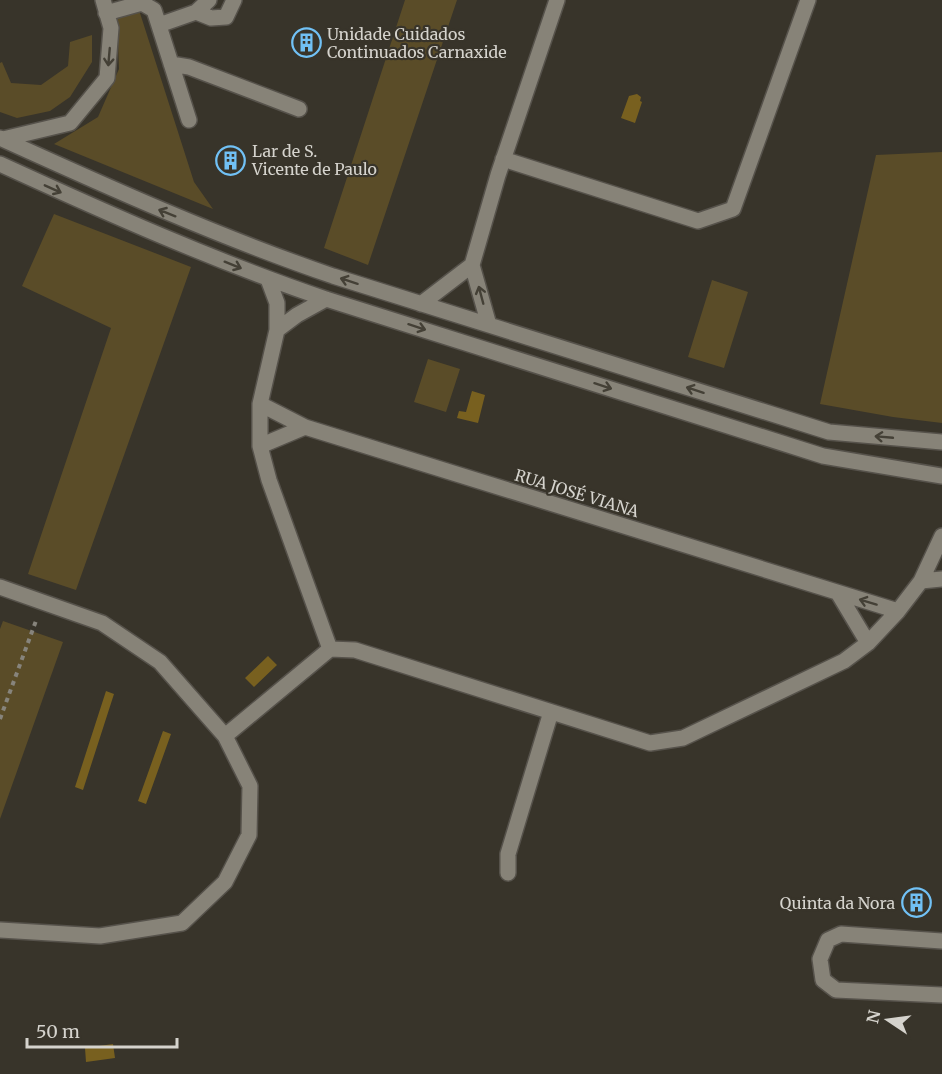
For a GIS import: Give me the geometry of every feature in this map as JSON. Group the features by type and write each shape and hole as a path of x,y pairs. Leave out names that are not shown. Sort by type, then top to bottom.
{"street":[{"path":"159,25 196,12 209,0"},
{"path":"196,12 212,18 226,17 234,0"},
{"path":"489,325 472,265 503,159 558,0"},
{"path":"503,159 698,221 733,210 808,0"},
{"path":"1,138 70,123 107,78 111,28 105,6 142,3 154,10 189,120"},
{"path":"171,63 189,67 299,109"},
{"path":"1,138 146,204 276,257 421,304 829,432 942,442"},
{"path":"0,164 136,226 268,279 326,299 823,456 942,476"},
{"path":"421,304 472,265"},
{"path":"268,279 277,303 277,330 260,404 260,446 269,480 330,649"},
{"path":"277,330 297,315 326,299"},
{"name":"RUA JOSÉ VIANA","path":"260,404 305,427 898,611"},
{"path":"260,446 305,427"},
{"path":"225,736 330,649 355,650 650,743 683,738 844,661 868,643 898,611 921,581 942,536"},
{"path":"921,581 942,579"},
{"path":"0,587 102,623 160,662 225,736 250,786 249,835 225,882 182,923 100,936 0,930"},
{"path":"838,593 868,643"},
{"path":"508,873 508,854 551,712"},
{"path":"942,941 841,934 828,940 820,959 823,980 836,990 942,995"}],"path":[{"path":"0,718 43,602"}],"shaded area":[{"path":"405,0 457,0 368,265 324,248"},
{"path":"139,10 194,182 213,209 54,144 98,117 119,69 117,16"},
{"path":"92,35 92,62 70,97 50,111 17,118 0,112 0,63 2,62 11,83 41,85 68,66 70,42"},
{"path":"637,94 641,97 642,102 635,123 621,118 629,96"},
{"path":"942,152 942,423 820,404 876,155"},
{"path":"54,214 191,267 76,590 28,574 111,328 22,286"},
{"path":"712,280 748,292 724,368 688,357"},
{"path":"428,359 460,369 446,412 414,402"},
{"path":"472,391 485,395 478,423 457,418 459,411 466,412"},
{"path":"3,621 63,642 0,819 0,629"},
{"path":"268,656 277,665 254,687 245,678"},
{"path":"106,691 114,694 83,790 75,787"},
{"path":"163,731 171,734 146,804 138,801"},
{"path":"113,1044 115,1058 86,1062 85,1048"}],"place":[{"name":"Unidade Cuidados Continuados Carnaxide","path":"306,43"},
{"name":"Lar de S. Vicente de Paulo","path":"231,160"},
{"name":"Quinta da Nora","path":"916,903"}]}
